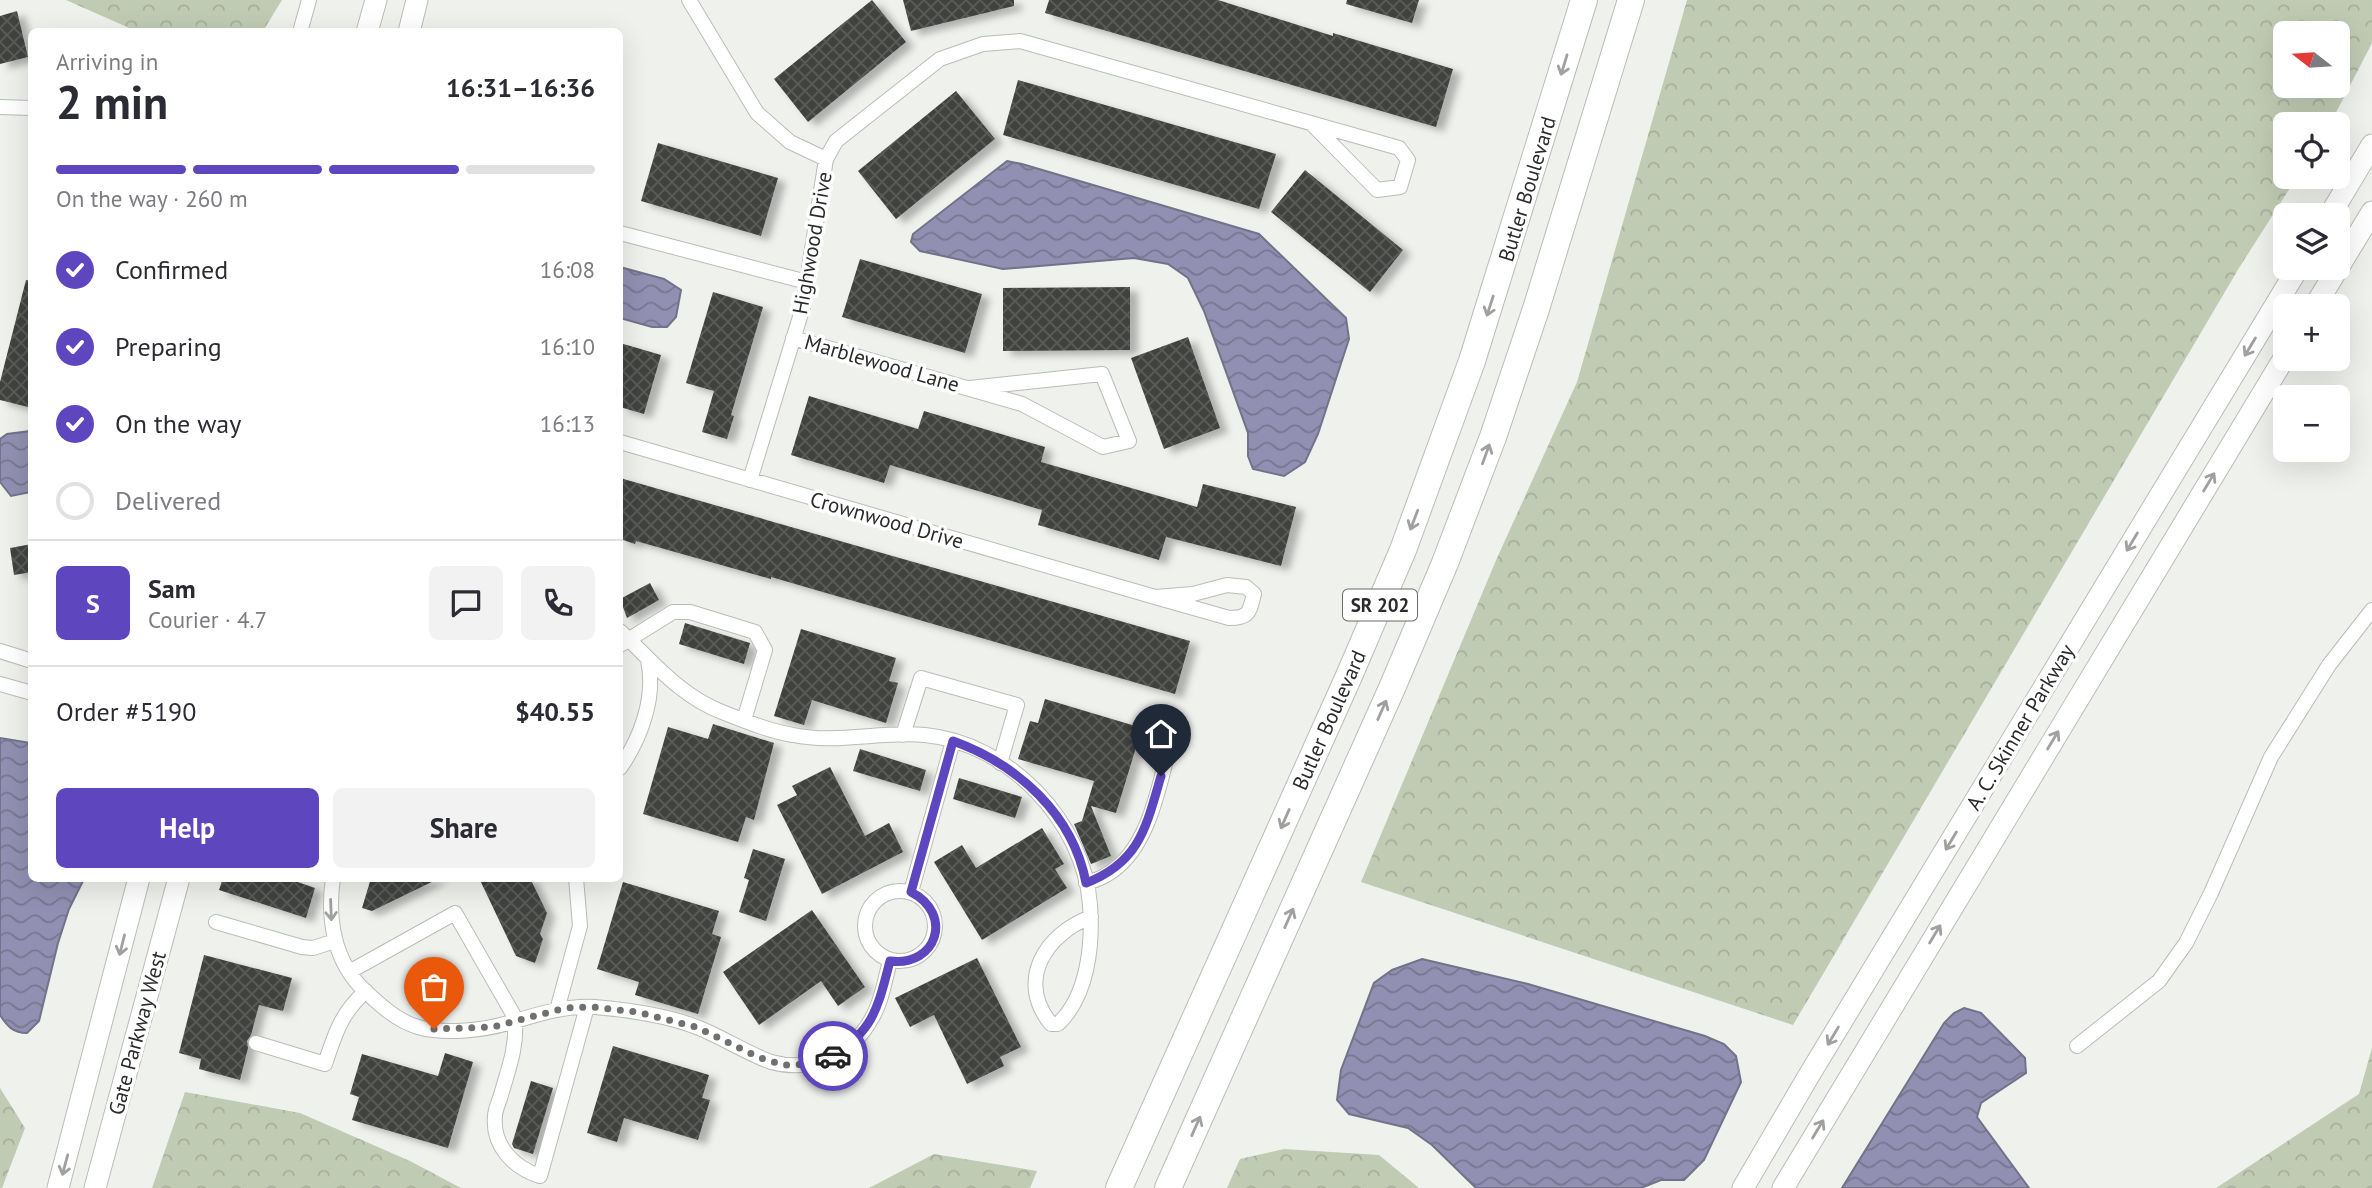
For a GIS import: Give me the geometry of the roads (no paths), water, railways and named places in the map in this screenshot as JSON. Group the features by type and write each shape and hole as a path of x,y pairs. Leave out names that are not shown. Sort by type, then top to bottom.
{"highway":[{"name":"Butler Boulevard","path":"1119,1188 1360,651 1408,537 1472,361 1584,0"},
{"name":"Butler Boulevard","path":"1168,1188 1403,664 1445,563 1493,437 1536,309 1631,0"}],"main road":[{"path":"368,28 376,0"},
{"path":"410,28 417,0"},
{"path":"2337,203 2372,145"},
{"path":"2322,294 2372,212"},
{"name":"A. C. Skinner Parkway","path":"1743,1188 2291,280"},
{"name":"A. C. Skinner Parkway","path":"1783,1188 2276,371"},
{"name":"Gate Parkway West","path":"58,1188 138,882"},
{"name":"Gate Parkway West","path":"94,1188 177,882"}],"street":[{"path":"301,28 309,0"},
{"path":"689,0 757,113 790,142 826,159"},
{"name":"Highwood Drive","path":"750,480 803,307 826,159 836,141 940,60 983,44 1020,41 1311,123 1399,148 1408,160 1400,187 1377,190 1311,123"},
{"path":"0,107 28,108"},
{"path":"623,234 807,282"},
{"name":"Marblewood Lane","path":"793,338 1022,404 1103,447 1129,441 1102,374 970,388"},
{"name":"Crownwood Drive","path":"623,443 1154,597 1229,618 1241,618 1248,613 1254,594 1246,587 1227,585 1193,594 1154,597"},
{"path":"2077,1046 2159,981 2186,943 2211,893 2270,757 2329,665 2372,610"},
{"path":"744,720 765,650 755,632 682,611 673,612 623,639 701,703 744,720 794,736 926,735 953,741 1000,763 1037,791 1066,832 1086,883 1091,917 1090,948 1078,995 1068,1015 1058,1024 1051,1024 1036,995 1040,963 1048,945 1060,933 1091,917"},
{"path":"0,651 28,661"},
{"path":"623,763 645,714 651,675 648,660"},
{"path":"903,735 920,678 1017,705 1000,763"},
{"path":"0,684 28,692"},
{"path":"1086,883 1107,875 1121,864 1138,844 1148,822 1173,731"},
{"path":"911,892 953,741"},
{"path":"332,882 330,898 335,940 349,972 388,1011 417,1027 493,1027 557,1010 587,1007 637,1012 705,1030 771,1062 806,1066 834,1056 866,1028 877,1005 890,961"},
{"path":"557,1010 580,926 576,882"},
{"path":"911,892 929,905 934,915 934,937 922,955 912,960 890,961 878,955 870,946 865,934 868,910 886,893 911,892"},
{"path":"349,972 455,913 516,1021 514,1050 495,1117 502,1149 512,1162 524,1171 540,1176 587,1007"},
{"path":"216,922 302,947 313,948 335,940"},
{"path":"256,1043 325,1063 346,1011 366,991"}],"water":[{"path":"1007,161 1259,234 1346,318 1349,339 1318,434 1305,462 1284,476 1253,469 1248,456 1248,433 1204,311 1188,278 1168,264 1134,258 1003,269 920,251 911,242 913,234"},
{"path":"623,268 664,279 681,290 676,317 667,327 652,327 623,319"},
{"path":"28,431 28,493 11,496 0,482 0,439 7,434"},
{"path":"0,738 28,743 28,882 82,882 69,909 58,943 39,1021 27,1033 18,1032 0,1015"},
{"path":"1422,959 1528,984 1724,1044 1736,1056 1741,1082 1704,1160 1684,1180 1661,1180 1641,1188 1476,1188 1432,1145 1408,1128 1349,1114 1337,1100 1341,1070 1374,983 1392,970"},
{"path":"1964,1008 1981,1013 2025,1058 2026,1073 1981,1103 1977,1117 2029,1188 1842,1188 1944,1023"}]}
